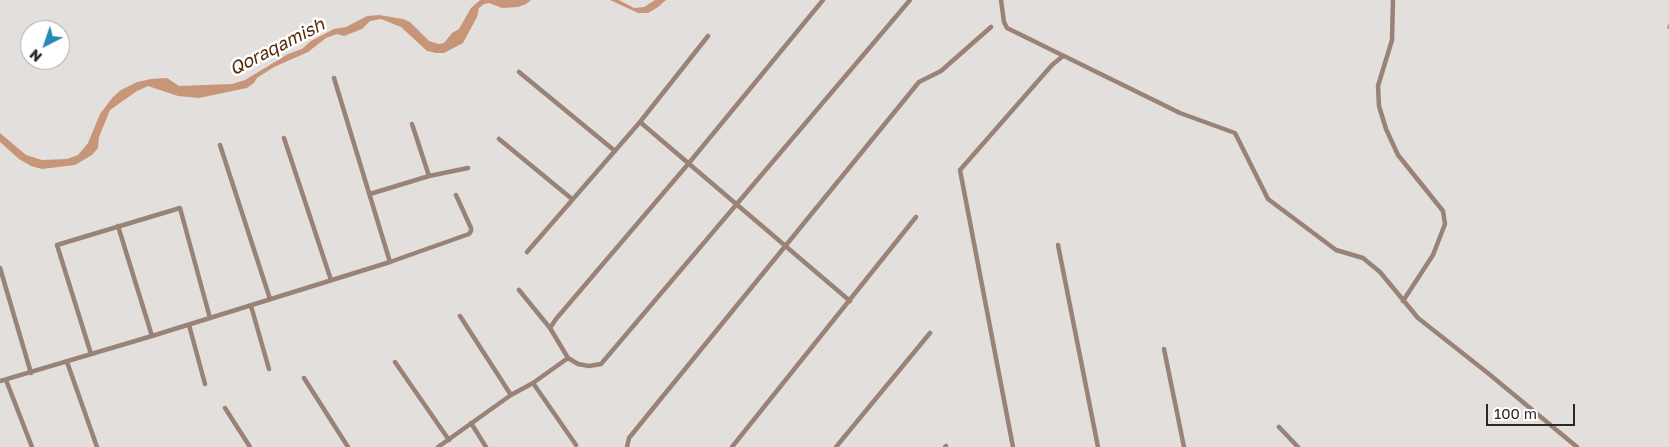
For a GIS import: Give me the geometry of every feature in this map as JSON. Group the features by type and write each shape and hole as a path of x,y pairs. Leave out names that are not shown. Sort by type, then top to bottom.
{"street":[{"path":"550,328 823,0"},
{"path":"519,290 550,328 568,358 578,364 589,366 601,364 910,0"},
{"path":"1001,0 1004,22 1007,28 1180,113 1235,133 1268,199 1336,250 1363,258 1380,272 1418,318 1577,447"},
{"path":"1393,0 1392,40 1378,86 1379,106 1386,129 1398,155 1442,211 1445,224 1433,255 1403,300"},
{"path":"627,447 629,438 641,423 919,82 941,72 991,27"},
{"path":"527,252 640,122 708,36"},
{"path":"1013,447 960,170 1052,65 1063,56"},
{"path":"519,72 615,151"},
{"path":"334,78 390,262"},
{"path":"640,122 850,301"},
{"path":"412,124 429,176"},
{"path":"284,138 331,280"},
{"path":"499,139 572,200"},
{"path":"220,145 270,299"},
{"path":"370,194 429,176 468,168"},
{"path":"0,381 251,306 390,262 469,234 471,228 456,195"},
{"path":"91,354 57,245 118,226 180,208 210,318"},
{"path":"732,447 916,217"},
{"path":"118,226 152,336"},
{"path":"1058,245 1098,447"},
{"path":"0,268 31,372"},
{"path":"251,306 269,369"},
{"path":"460,316 511,395"},
{"path":"189,324 205,384"},
{"path":"836,447 930,333"},
{"path":"1164,348 1184,447"},
{"path":"438,447 511,395 533,383 568,358"},
{"path":"67,362 97,447"},
{"path":"395,362 449,440"},
{"path":"304,378 348,447"},
{"path":"6,380 32,447"},
{"path":"533,383 576,445"},
{"path":"224,408 250,447"},
{"path":"471,423 486,447"},
{"path":"1279,427 1298,447"}],"shaded area":[{"path":"480,0 531,0 518,7 502,8 489,3 484,4 479,8 477,17 463,43 444,53 427,51 401,27 381,19 370,21 362,29 344,36 337,34 326,38 308,52 274,67 257,78 247,88 199,98 178,96 148,86 137,91 110,110 99,137 98,148 92,155 75,165 42,169 31,166 19,159 0,142 0,133 26,155 42,160 67,159 78,155 88,143 100,114 113,97 121,90 137,82 167,78 179,86 232,84 245,80 334,29 346,27 367,16 379,15 403,19 410,22 429,41 439,44 444,43 452,33 459,29 471,8"},
{"path":"610,0 619,0 634,8 644,7 655,0 666,0 648,13 638,13"}],"water label":[{"name":"Qoraqamish","path":"277,47"}]}
